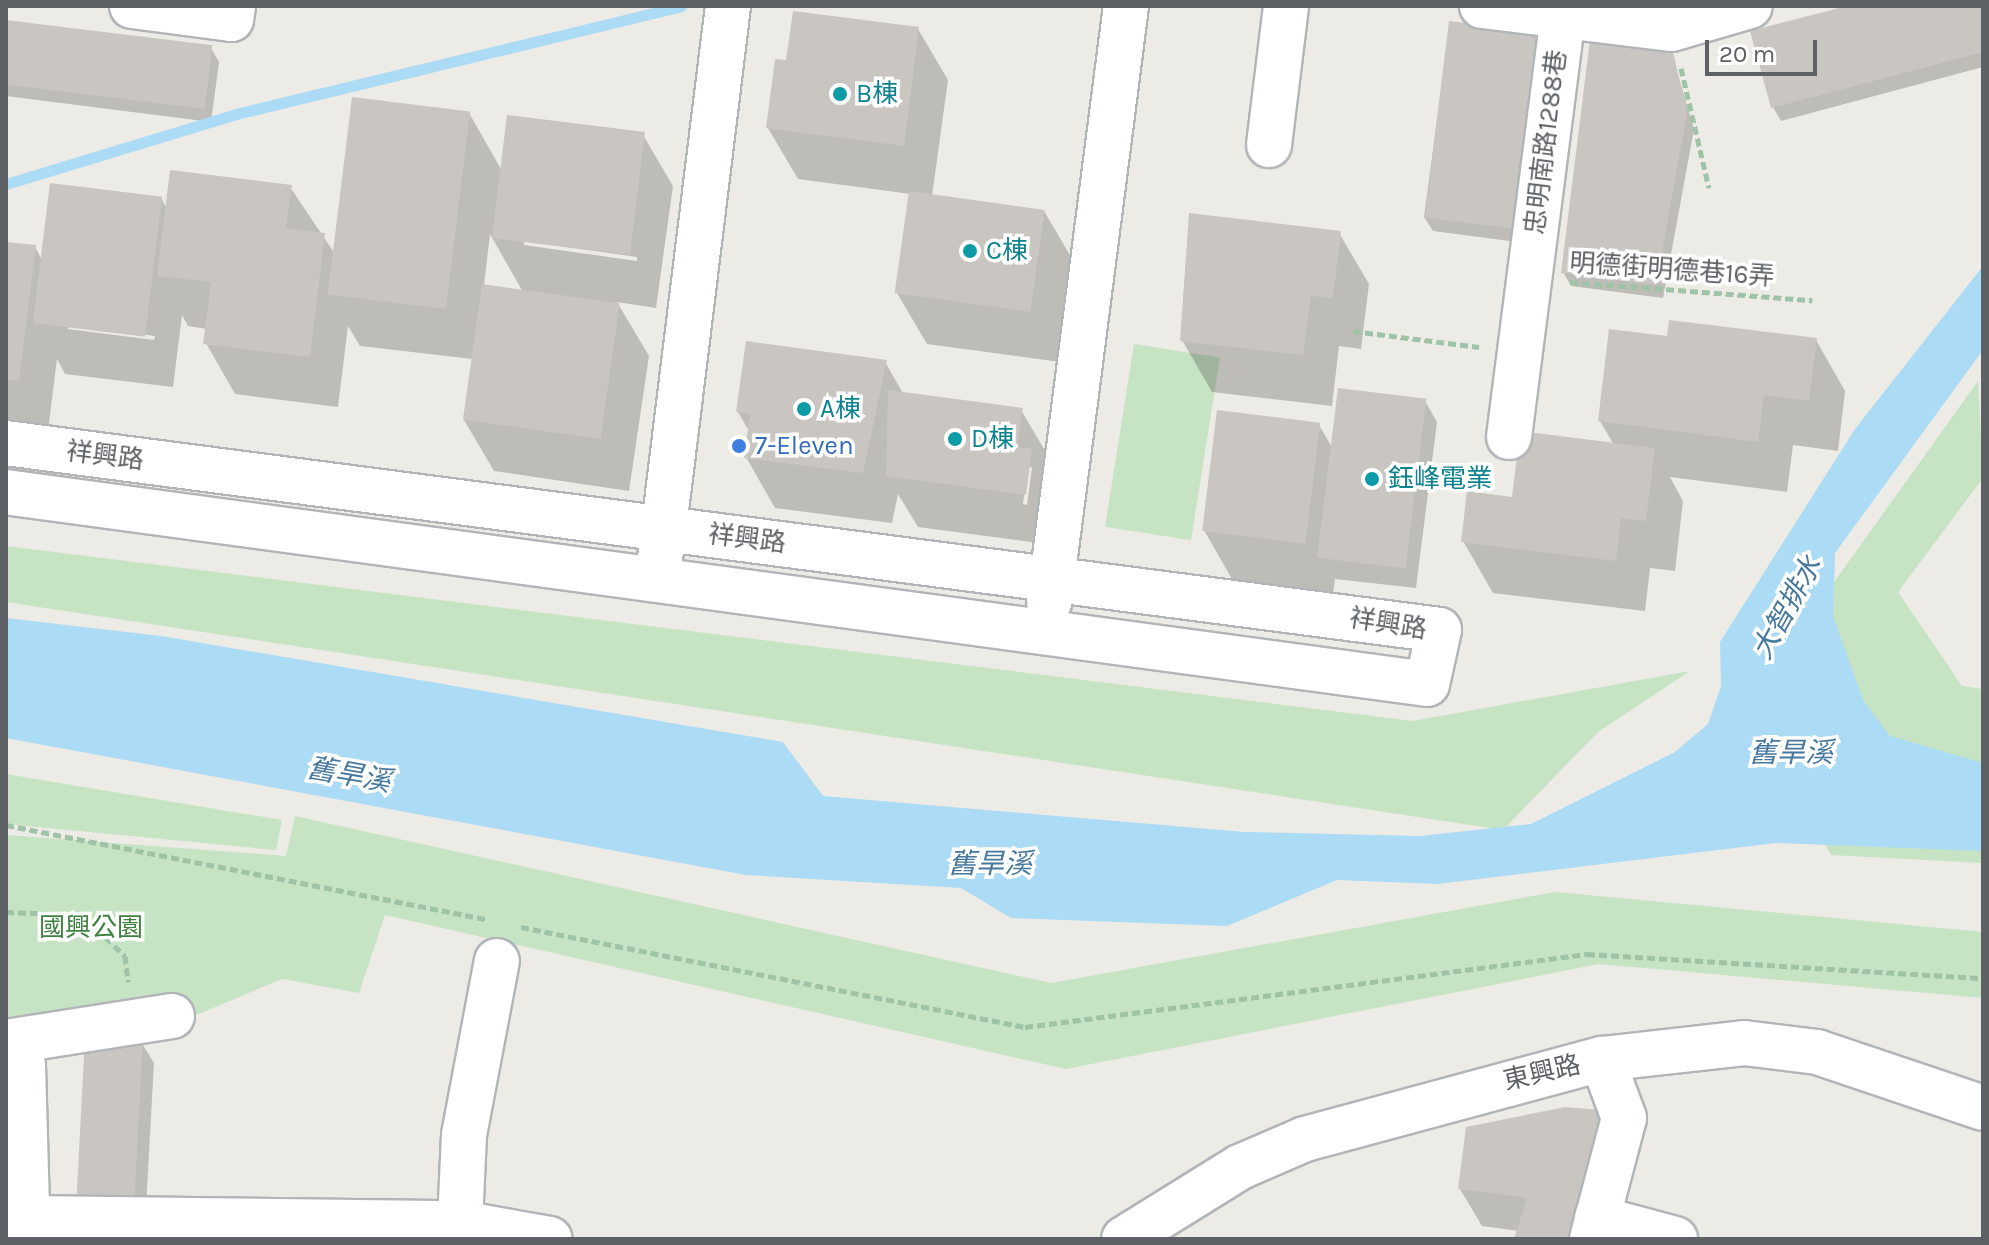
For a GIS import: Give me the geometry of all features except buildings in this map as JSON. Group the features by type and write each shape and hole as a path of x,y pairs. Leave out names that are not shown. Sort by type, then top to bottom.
{"street":[{"path":"132,6 231,19 233,6"},
{"path":"657,581 728,6"},
{"path":"1045,633 1126,6"},
{"path":"1269,145 1286,6"},
{"path":"1482,6 1563,11 1671,29 1750,6"},
{"name":"忠明南路1288巷","path":"1509,437 1563,11"},
{"name":"祥興路","path":"6,443 1052,576 1439,630 1427,684 6,492"},
{"path":"460,1223 464,1135 505,937"},
{"path":"172,1016 6,1044 23,1065 29,1228 280,1230 460,1223 550,1239"},
{"name":"東興路","path":"1124,1239 1240,1167 1305,1139 1602,1059 1744,1043 1817,1052 1983,1108"},
{"path":"1602,1059 1624,1118 1594,1228 1675,1239"}],"path":[{"path":"1671,29 1709,188"},
{"name":"明德街明德巷16弄","path":"1529,279 1812,300"},
{"path":"1353,331 1519,352"},
{"path":"6,825 505,937 1025,1027 1587,954 1983,978"},
{"path":"6,912 62,914 116,947 125,956 124,1024"}],"green space":[{"path":"1134,344 1220,358 1191,540 1105,527"},
{"path":"1978,381 1983,478 1898,592 1962,686 1983,689 1983,863 1831,855 1765,735 1824,596"},
{"path":"6,546 1413,721 1690,671 1598,732 1503,830 6,602"},
{"path":"6,774 282,820 276,850 6,824"},
{"name":"國興公園","path":"295,816 1051,983 1555,892 1983,932 1983,998 1599,964 1066,1069 385,915 359,993 282,979 189,1018 6,1024 6,835 286,856"}],"water":[{"name":"舊旱溪","path":"1983,266 1983,350 1835,553 1833,616 1863,700 1890,736 1983,763 1983,851 1776,843 1438,884 1337,880 1227,926 1011,918 961,888 746,875 6,738 6,618 161,636 783,742 823,796 1245,832 1420,836 1531,824 1675,752 1708,724 1721,686 1720,642 1855,429"}],"waterway":[{"path":"6,184 240,113 681,6"}],"place":[{"name":"B棟","path":"840,94"},
{"name":"C棟","path":"970,251"},
{"name":"A棟","path":"804,409"},
{"name":"D棟","path":"955,439"},
{"name":"7-Eleven","path":"739,446"},
{"name":"鈺峰電業","path":"1372,479"}],"water label":[{"name":"大智排水","path":"1787,608"}]}
